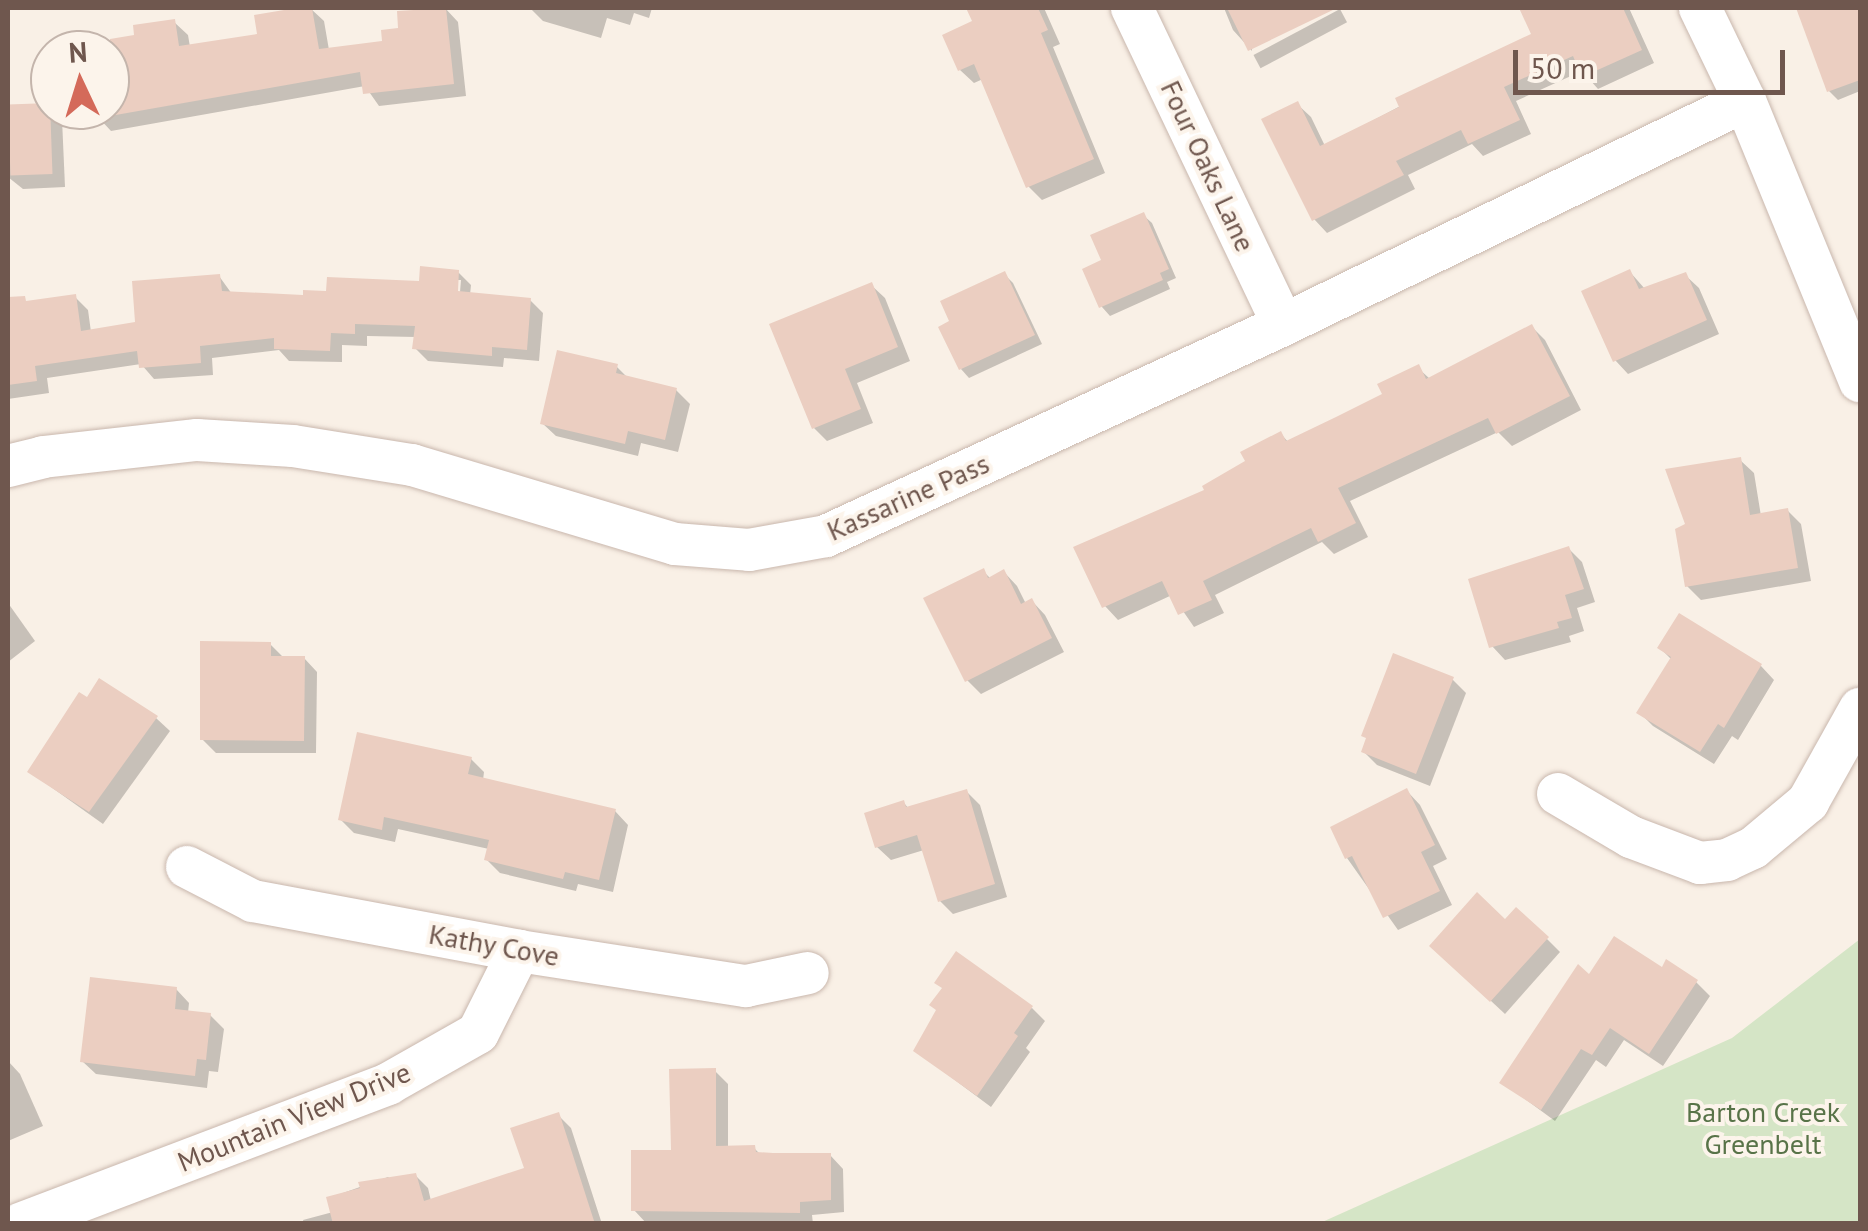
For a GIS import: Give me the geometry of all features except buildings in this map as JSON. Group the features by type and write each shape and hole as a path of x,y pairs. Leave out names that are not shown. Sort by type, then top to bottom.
{"street":[{"name":"Four Oaks Lane","path":"1132,8 1283,325"},
{"path":"1700,8 1745,101 1860,381"},
{"name":"Kassarine Pass","path":"8,466 43,457 196,440 292,446 412,465 675,544 749,550 826,536 1283,325 1745,101"},
{"path":"1558,794 1631,837 1700,863 1727,860 1753,848 1808,802 1860,708"},
{"name":"Kathy Cove","path":"188,867 253,901 519,952 746,986 808,973"},
{"name":"Mountain View Drive","path":"20,1224 388,1084 478,1033 519,952"}],"green space":[{"name":"Barton Creek Greenbelt","path":"1860,939 1860,1223 1320,1223 1732,1038"}]}
